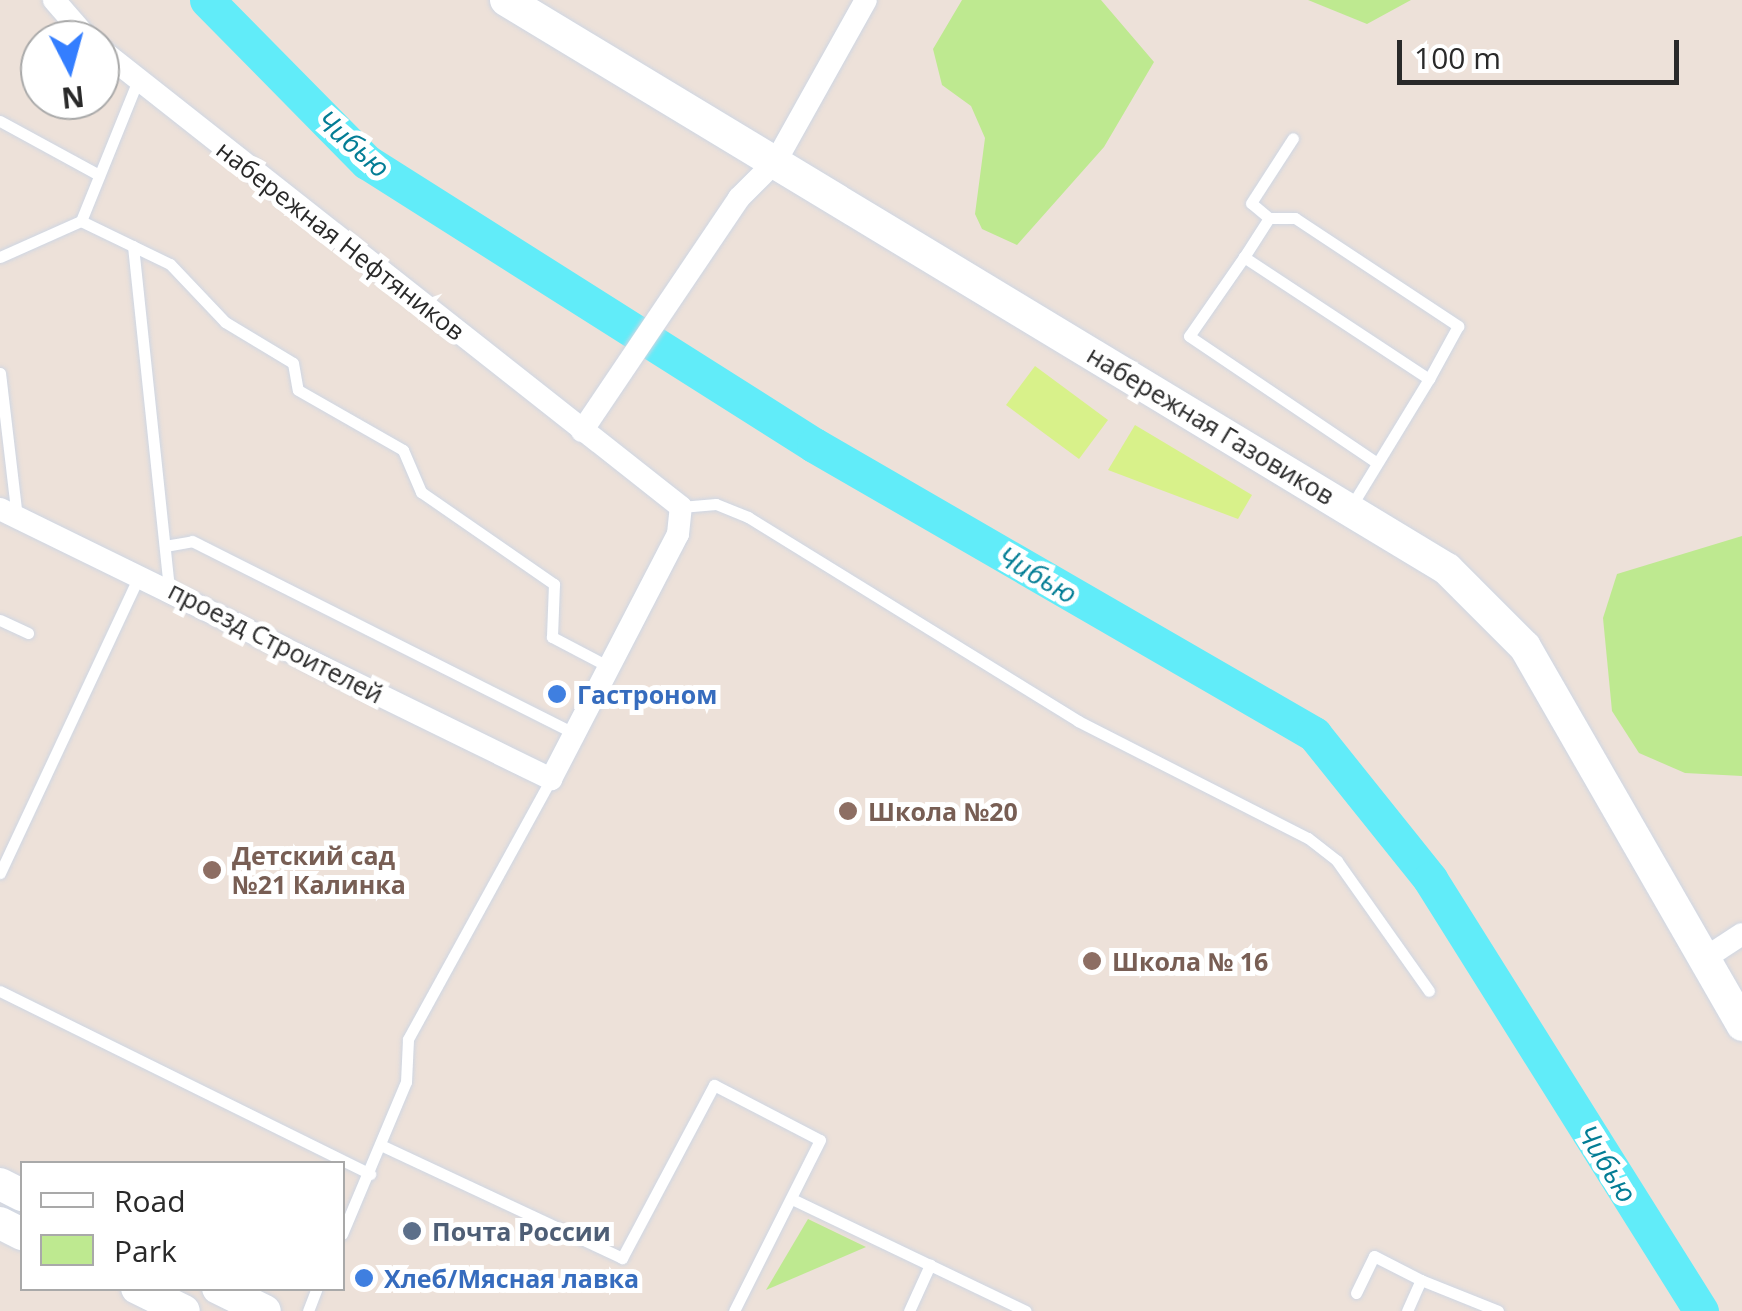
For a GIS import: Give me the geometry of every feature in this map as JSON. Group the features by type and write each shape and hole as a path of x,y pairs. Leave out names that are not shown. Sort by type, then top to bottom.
{"main road":[{"name":"набережная Газовиков","path":"506,0 1350,509 1500,614 1742,1025"},
{"path":"143,1291 184,1311"},
{"path":"224,1291 264,1311"}],"street":[{"path":"54,0 71,20"},
{"path":"582,431 626,372 739,198 776,161 866,0"},
{"name":"набережная Нефтяников","path":"120,65 681,507"},
{"path":"551,779 613,670 678,534 681,507"},
{"name":"проезд Строителей","path":"8,513 169,588 551,779"},
{"path":"1704,959 1742,934"}],"lane":[{"path":"0,257 81,221 138,80"},
{"path":"0,122 99,175"},
{"path":"1292,138 1251,203 1270,218 1295,218 1458,326 1429,380 1374,462 1350,509"},
{"path":"1270,218 1190,336 1374,462"},
{"path":"81,221 170,264 225,322 292,363 298,390 403,450 421,492 554,584 552,637 613,670"},
{"path":"133,246 169,588"},
{"path":"1244,256 1429,380"},
{"path":"0,373 8,513"},
{"path":"681,507 716,504 748,517 1078,721 1308,838 1337,861 1429,991"},
{"path":"165,546 192,542 578,735"},
{"path":"0,873 140,574"},
{"path":"0,620 28,633"},
{"path":"345,1228 383,1146 406,1082 408,1039 551,779"},
{"path":"0,992 344,1161"},
{"path":"383,1146 622,1258 714,1085 820,1140 734,1311"},
{"path":"345,1162 370,1174"},
{"path":"792,1198 1011,1308 1026,1311"},
{"path":"1356,1293 1374,1256 1498,1311"},
{"path":"909,1311 930,1265"},
{"path":"1407,1311 1421,1280"}],"green space":[{"path":"962,0 1101,0 1154,62 1104,147 1017,245 982,229 975,214 985,138 971,106 942,85 933,49"},
{"path":"1308,0 1411,0 1367,24"},
{"path":"1035,366 1108,420 1079,459 1006,405"},
{"path":"1135,425 1252,495 1238,519 1108,470"},
{"path":"1742,536 1742,776 1685,773 1639,753 1612,711 1603,618 1617,574"},
{"path":"808,1219 866,1247 766,1290"}],"waterway":[{"name":"Чибью","path":"207,0 367,162 814,445 1314,734 1430,879 1701,1311"}],"place":[{"name":"Гастроном","path":"557,694"},
{"name":"Школа №20","path":"848,811"},
{"name":"Детский сад №21 Калинка","path":"212,870"},
{"name":"Школа № 16","path":"1092,961"},
{"name":"Почта России","path":"412,1231"},
{"name":"Хлеб/Мясная лавка","path":"364,1278"}]}
